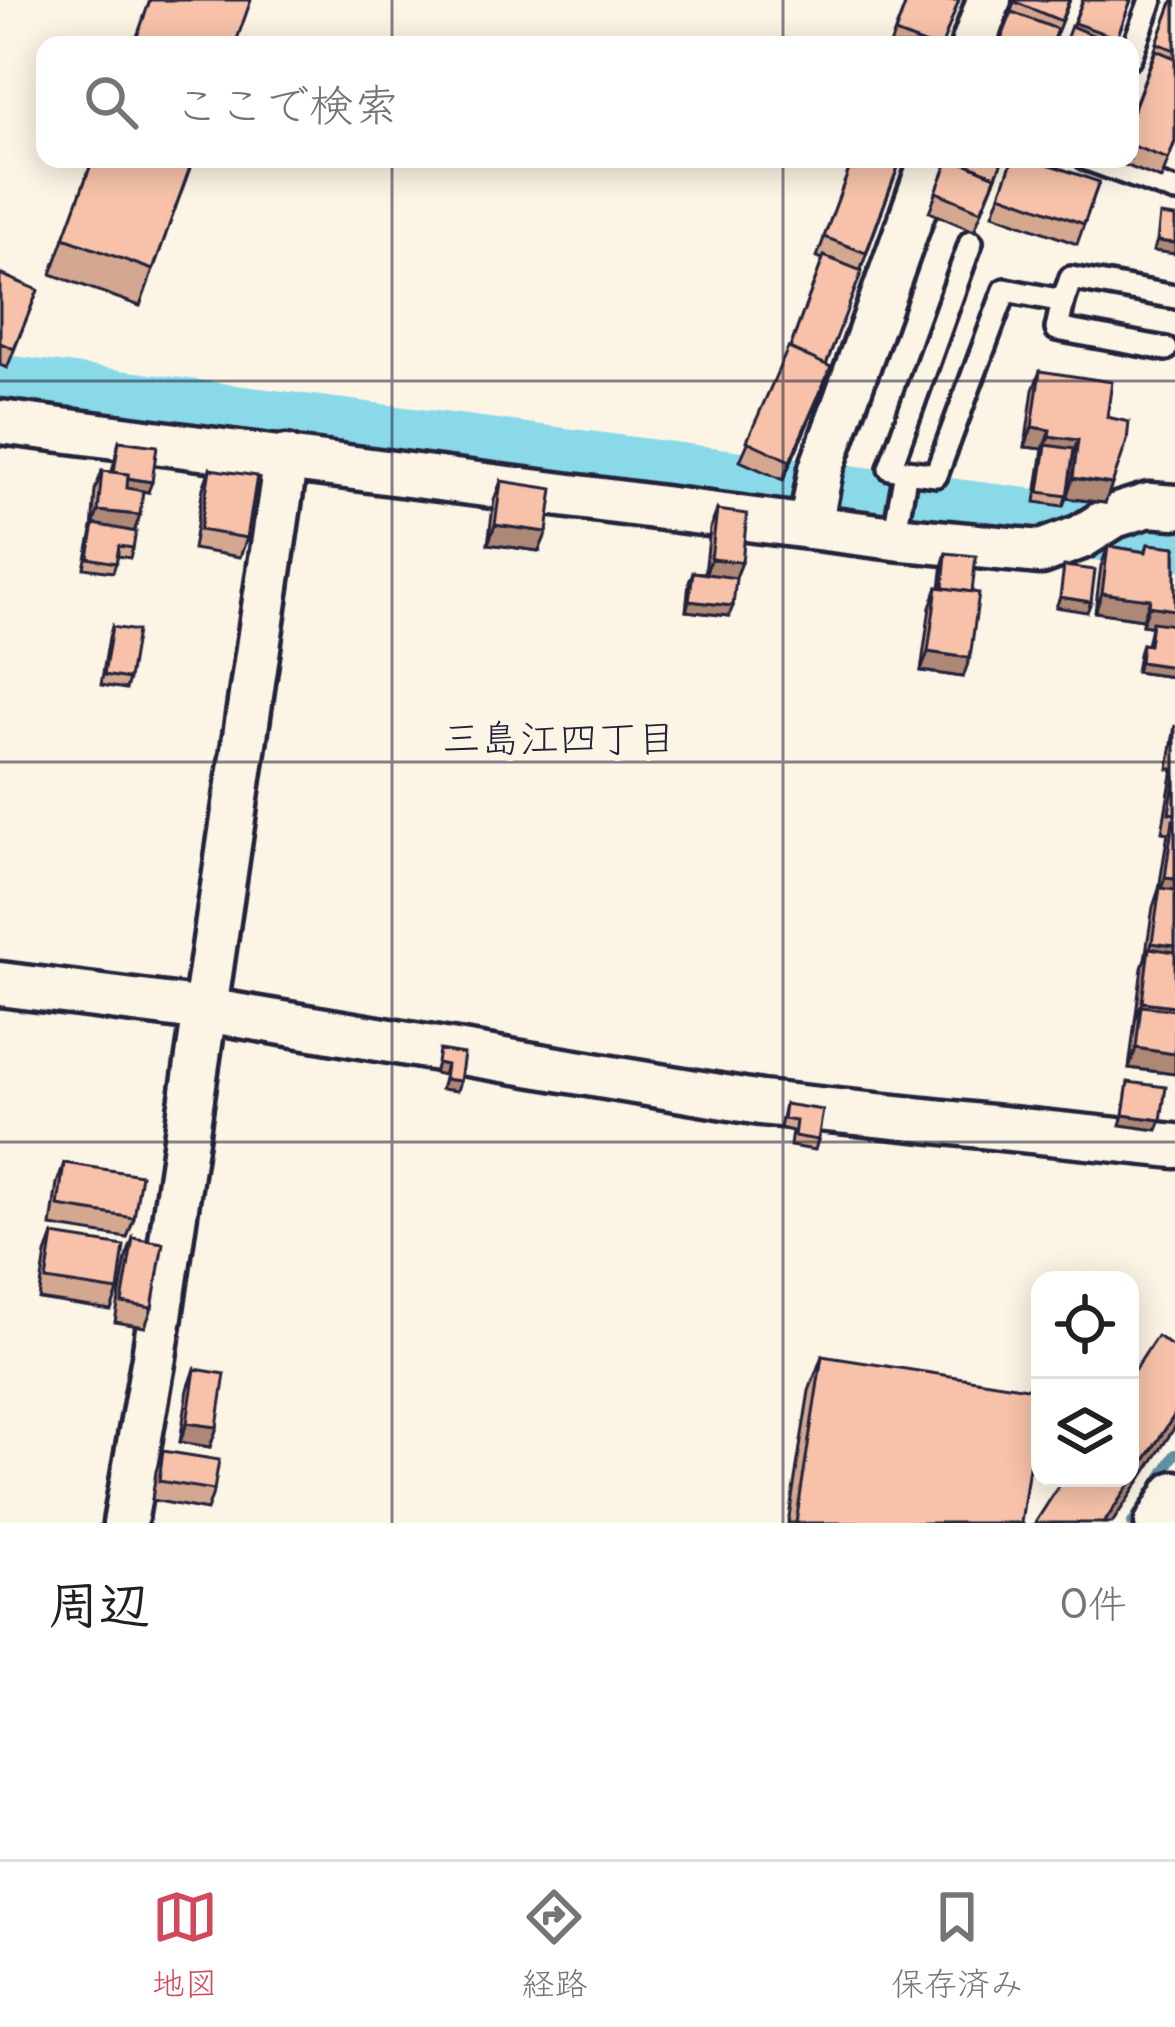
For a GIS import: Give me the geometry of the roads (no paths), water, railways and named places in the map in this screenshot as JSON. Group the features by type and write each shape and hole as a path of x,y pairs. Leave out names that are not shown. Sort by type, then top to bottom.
{"street":[{"path":"976,36 989,0"},
{"path":"810,527 821,469 929,168"},
{"path":"0,422 894,538 1041,552 1081,537 1114,516 1149,505 1175,507"},
{"path":"125,1523 154,1357 286,457"},
{"path":"0,984 205,1010 761,1102 1175,1146"},
{"path":"1157,1523 1175,1493"}],"lane":[{"path":"1138,36 1151,0"},
{"path":"1112,168 1175,191"},
{"path":"971,242 890,468 936,475 1005,290 1063,301"},
{"path":"1166,350 1057,329 1071,278 1175,297"},
{"path":"894,538 905,471"}],"waterway":[{"path":"0,386 1175,539"},
{"path":"1132,1523 1175,1454"}],"district":[{"name":"三島江四丁目","path":"559,738"}]}
